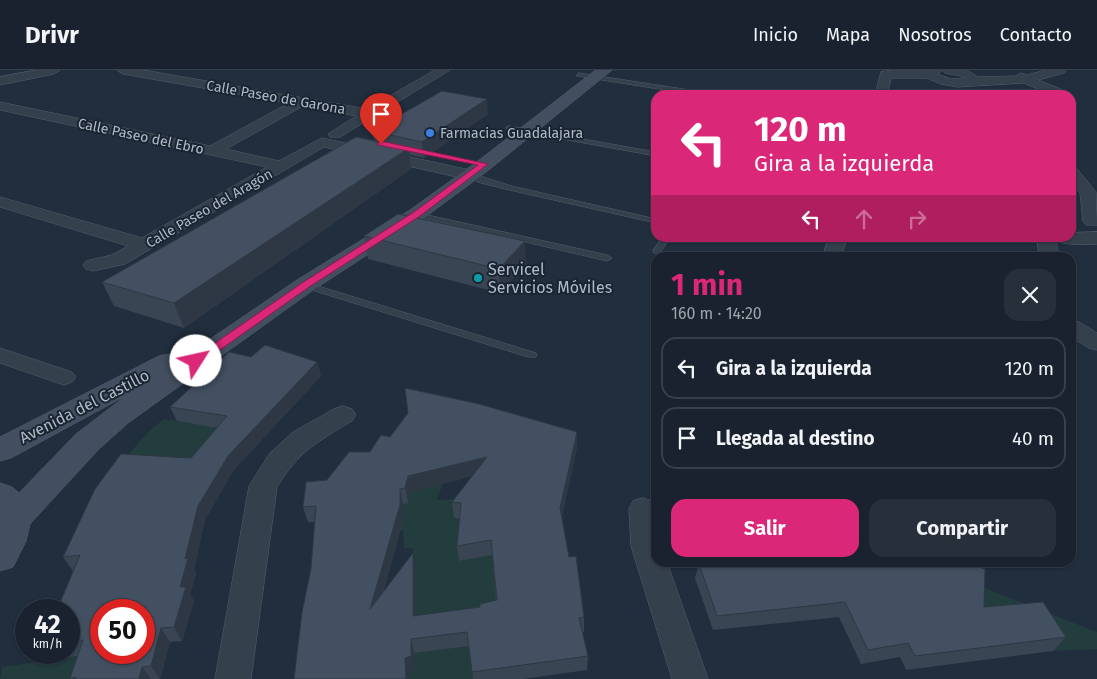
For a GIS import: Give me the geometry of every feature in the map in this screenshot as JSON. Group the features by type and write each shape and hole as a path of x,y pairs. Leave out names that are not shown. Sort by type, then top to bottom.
{"main road":[{"name":"Avenida del Castillo","path":"7,507 118,416 297,282 417,214 468,168 518,129 597,75"},
{"name":"Avenida del Castillo","path":"0,450 197,346 468,168"},
{"path":"0,556 10,540 7,507"}],"street":[{"path":"0,81 54,70"},
{"name":"Calle Paseo de Garona","path":"123,70 147,72 370,114"},
{"path":"423,70 441,71"},
{"name":"Calle Paseo del Aragón","path":"93,265 118,260 282,166 441,71"},
{"path":"882,90 885,75 889,73 933,73 950,76 967,83 1026,74 1059,85"},
{"path":"950,76 967,83 1010,73 1026,74 1059,85"},
{"path":"212,151 301,102"},
{"name":"Calle Paseo del Ebro","path":"0,106 282,166"},
{"path":"329,138 468,168"},
{"path":"1076,178 1088,192 1091,225 1081,240 1076,239"},
{"path":"0,202 144,245"},
{"path":"1076,330 1097,343"},
{"path":"0,355 64,377"},
{"path":"233,679 263,486 280,460 302,439 343,415"},
{"path":"643,509 646,546 651,561"},
{"path":"653,567 690,679"}],"lane":[{"path":"597,75 681,90"},
{"path":"518,129 651,153"},
{"path":"468,168 484,181 651,220"},
{"path":"417,214 607,258"},
{"path":"657,251 663,242"},
{"path":"297,282 532,355"}],"green space":[{"path":"164,419 232,430 197,473 118,466 151,429"},
{"path":"450,469 436,500 456,499 463,518 498,554 498,615 473,679 409,679 409,673 414,671 413,548 404,548 403,531 396,531 402,501 411,492 432,486"},
{"path":"975,584 1097,632 1097,649 1053,651 1032,617 974,621"},
{"path":"90,655 91,664 86,679 0,679 2,667 23,664 80,664 80,656"}],"building":[{"path":"442,91 487,99 422,142 372,131"},
{"path":"356,137 409,148 174,303 102,282"},
{"path":"398,214 525,241 499,269 364,236"},
{"path":"265,345 317,362 228,456 198,506 185,559 188,558 180,587 186,587 174,627 161,628 155,651 155,599 90,599 90,664 152,664 151,666 142,667 139,679 70,678 75,664 80,664 80,649 83,640 80,640 80,599 62,599 80,555 63,557 95,489 121,454 191,458 227,416 170,407 229,352 251,357"},
{"path":"405,388 479,404 577,432 560,508 569,557 576,556 584,617 579,618 588,656 472,672 467,632 411,639 411,656 405,658 406,679 294,679 302,612 311,569 316,506 303,507 306,482 327,480 349,452 370,452 381,435 390,437 408,413","holes":["487,457 452,502 461,503 457,546 491,540 497,600 480,604 480,607 413,616 413,553 370,609 400,505 400,489 405,488 408,476"]},
{"path":"700,567 979,567 985,569 984,607 1043,602 1066,637 915,656 908,643 868,650 845,602 717,616"}],"place":[{"name":"Farmacias Guadalajara","path":"430,133"},
{"name":"Servicel Servicios Móviles","path":"478,278"}],"route":[{"path":"196,361 305,285 417,214 484,164 381,144"}]}
